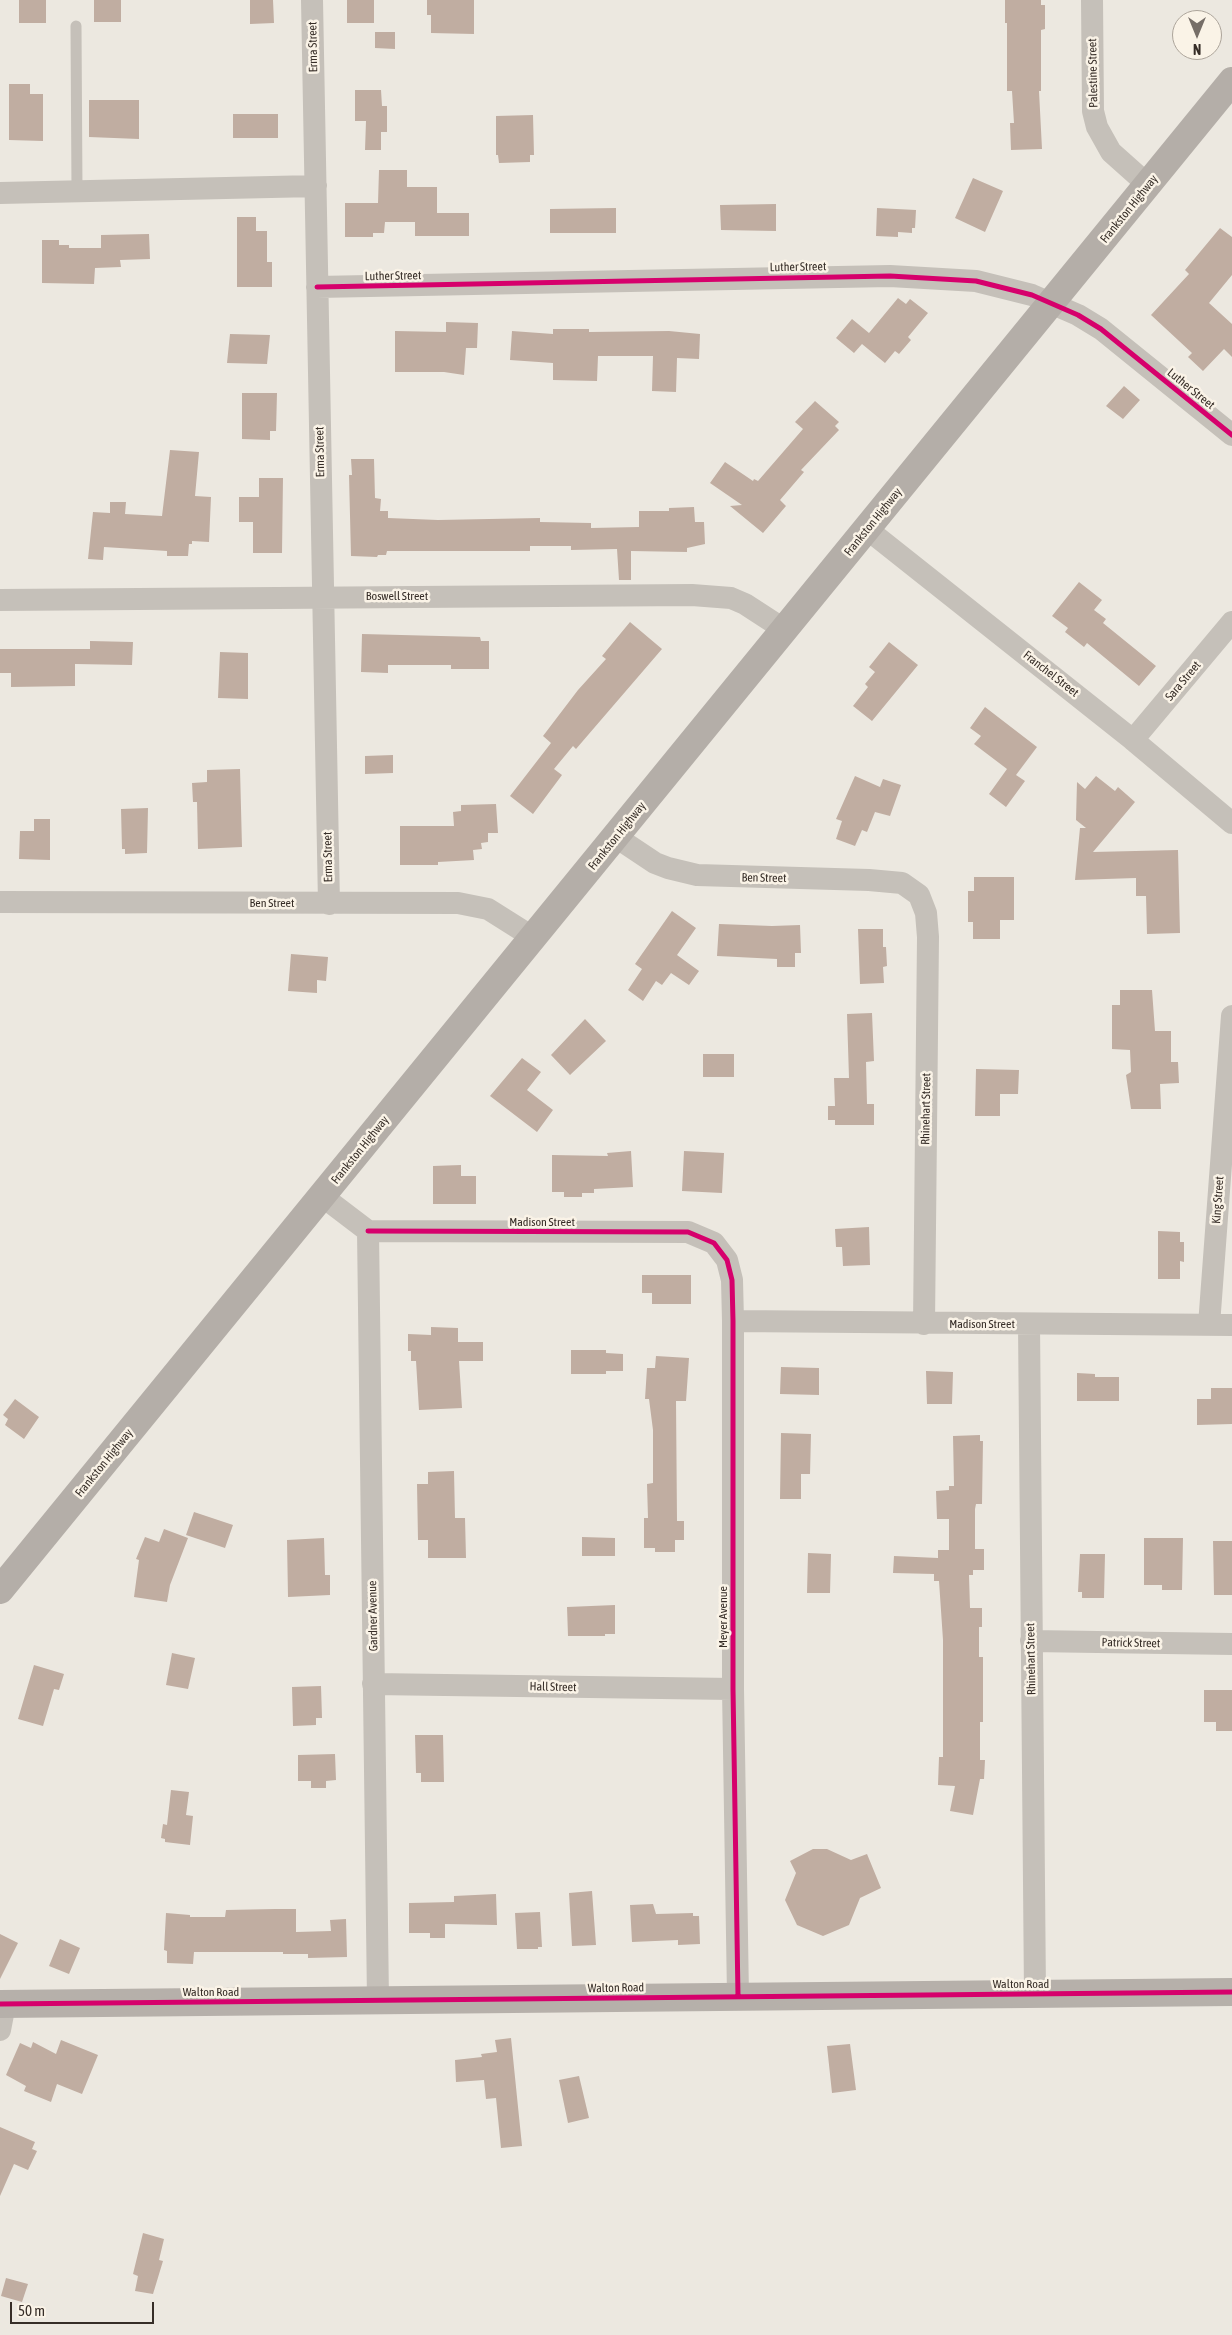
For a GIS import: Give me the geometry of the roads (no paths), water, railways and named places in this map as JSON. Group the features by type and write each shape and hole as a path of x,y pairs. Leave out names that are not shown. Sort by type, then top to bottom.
{"main road":[{"name":"Frankston Highway","path":"0,1590 1232,81"}],"street":[{"name":"Erma Street","path":"312,0 329,904"},
{"name":"Palestine Street","path":"1092,0 1094,111 1097,127 1111,152 1148,185"},
{"path":"0,193 316,186"},
{"name":"Luther Street","path":"318,287 923,276 976,281 1032,295 1052,303 1100,329 1232,435"},
{"name":"Franchel Street","path":"867,529 1133,740 1232,823"},
{"name":"Boswell Street","path":"0,600 323,596 716,596 731,598 745,604 785,630"},
{"name":"Sara Street","path":"1133,740 1232,622"},
{"name":"Ben Street","path":"616,837 655,863 697,876 869,880 902,884 919,895"},
{"name":"Rhinehart Street","path":"919,895 926,914 928,936 924,1324"},
{"name":"Ben Street","path":"0,902 458,903 474,905 499,915 534,938"},
{"name":"King Street","path":"1209,1325 1232,1016"},
{"path":"322,1196 368,1231"},
{"name":"Madison Street","path":"368,1231 688,1232 714,1243"},
{"name":"Gardner Avenue","path":"368,1231 378,2001"},
{"name":"Meyer Avenue","path":"714,1243 727,1260 732,1280 733,1689 738,1996"},
{"name":"Madison Street","path":"733,1321 1232,1325"},
{"name":"Rhinehart Street","path":"1029,1324 1035,1994"},
{"name":"Patrick Street","path":"1031,1641 1232,1644"},
{"name":"Hall Street","path":"373,1684 733,1689"},
{"name":"Walton Road","path":"3,2004 1232,1992"},
{"path":"0,2030 3,2004"}],"lane":[{"path":"76,26 77,192"}]}
